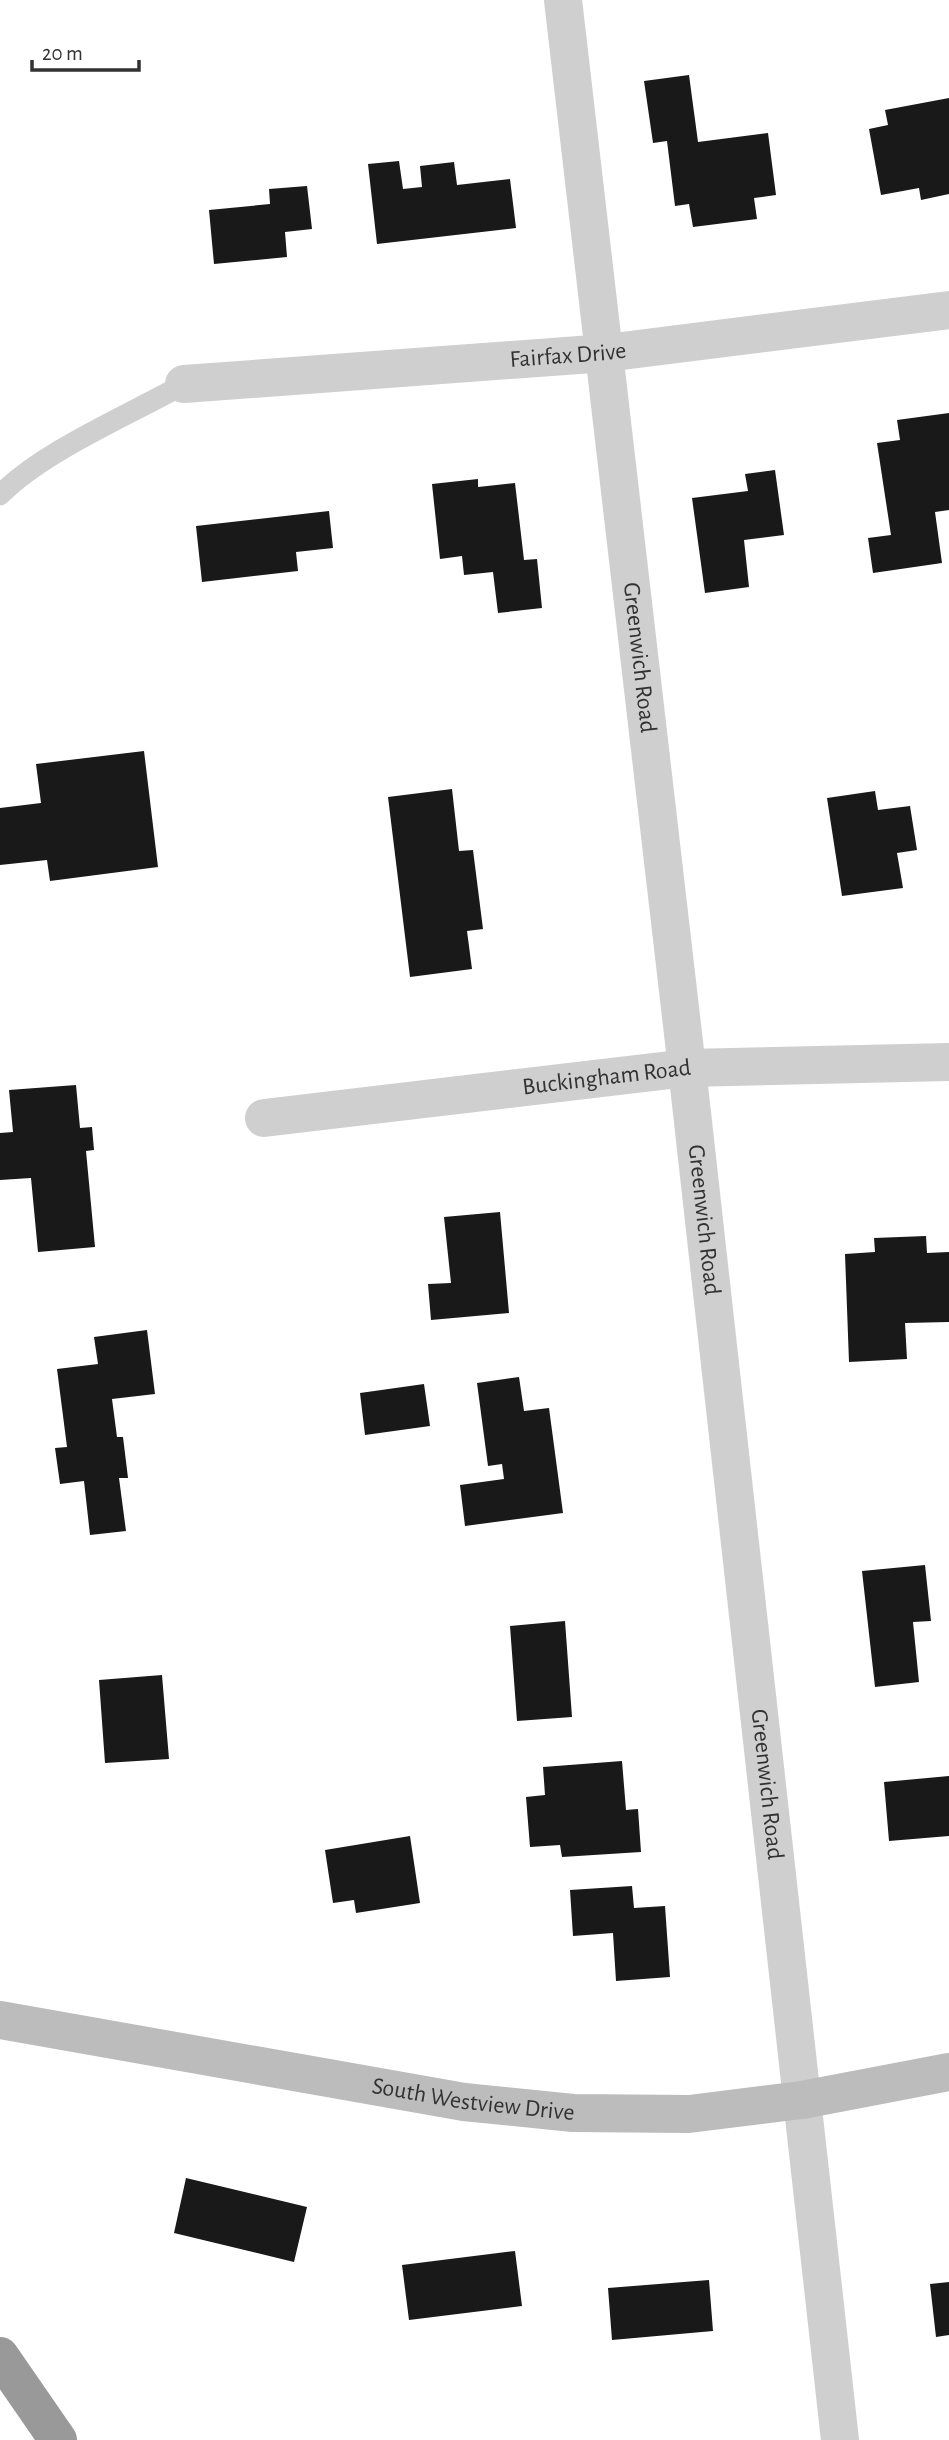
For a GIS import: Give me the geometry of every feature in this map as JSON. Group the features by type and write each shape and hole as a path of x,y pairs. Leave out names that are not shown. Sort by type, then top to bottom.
{"highway":[{"path":"0,2356 58,2440"}],"street":[{"name":"Greenwich Road","path":"564,0 840,2440"},
{"name":"Fairfax Drive","path":"184,384 606,353 949,310"},
{"name":"Buckingham Road","path":"264,1118 687,1069 949,1062"},
{"name":"South Westview Drive","path":"0,2020 464,2102 573,2113 689,2114 802,2099 949,2072"}],"lane":[{"path":"0,495 17,478 62,450 184,384"}],"building":[{"path":"689,75 698,142 768,133 776,195 754,198 757,219 693,227 689,204 675,206 667,141 653,143 644,81"},
{"path":"949,98 949,194 921,200 919,188 881,195 869,129 888,125 885,110"},
{"path":"399,161 403,189 422,187 420,166 454,162 457,185 510,179 516,228 377,244 368,164"},
{"path":"307,186 312,229 285,232 287,257 214,264 209,210 270,204 269,189"},
{"path":"949,413 949,510 935,512 942,563 873,573 868,538 891,535 877,443 900,440 897,420"},
{"path":"775,470 784,535 744,540 749,587 705,593 692,498 748,491 745,474"},
{"path":"478,479 478,487 515,483 524,560 537,559 542,608 498,613 493,572 464,575 462,556 440,559 432,484"},
{"path":"329,511 333,548 296,552 298,571 202,582 196,526"},
{"path":"144,751 158,867 50,881 47,860 0,865 0,808 41,803 36,764"},
{"path":"452,789 459,851 473,850 483,929 467,931 472,969 410,977 388,797"},
{"path":"875,791 878,810 910,806 917,850 897,853 903,888 842,896 827,798"},
{"path":"76,1085 80,1128 92,1127 94,1150 86,1151 95,1247 38,1252 31,1178 0,1180 0,1133 13,1132 9,1090"},
{"path":"500,1212 509,1313 431,1320 428,1284 451,1283 444,1217"},
{"path":"926,1236 927,1253 949,1252 949,1322 905,1323 907,1359 849,1362 845,1254 875,1252 874,1238"},
{"path":"147,1330 155,1394 112,1399 117,1437 123,1437 128,1478 119,1478 126,1531 90,1535 84,1481 60,1484 55,1448 67,1447 57,1369 98,1364 94,1337"},
{"path":"519,1377 524,1411 549,1408 563,1513 465,1526 460,1485 504,1479 502,1464 488,1466 477,1383"},
{"path":"424,1384 430,1426 365,1435 360,1393"},
{"path":"925,1565 931,1621 913,1622 919,1682 875,1687 862,1571"},
{"path":"565,1621 572,1717 517,1721 510,1626"},
{"path":"162,1675 169,1759 105,1763 99,1680"},
{"path":"622,1761 626,1810 638,1809 641,1852 562,1857 560,1845 530,1847 526,1797 545,1795 543,1767"},
{"path":"949,1776 949,1836 889,1841 884,1782"},
{"path":"410,1836 420,1903 356,1913 354,1900 333,1903 325,1850"},
{"path":"632,1886 634,1908 665,1906 670,1977 616,1981 613,1933 573,1936 570,1890"},
{"path":"186,2178 307,2207 294,2262 174,2233"},
{"path":"515,2251 522,2306 409,2320 402,2265"},
{"path":"709,2280 713,2331 612,2340 608,2288"},
{"path":"949,2282 949,2335 936,2337 930,2284"}]}
